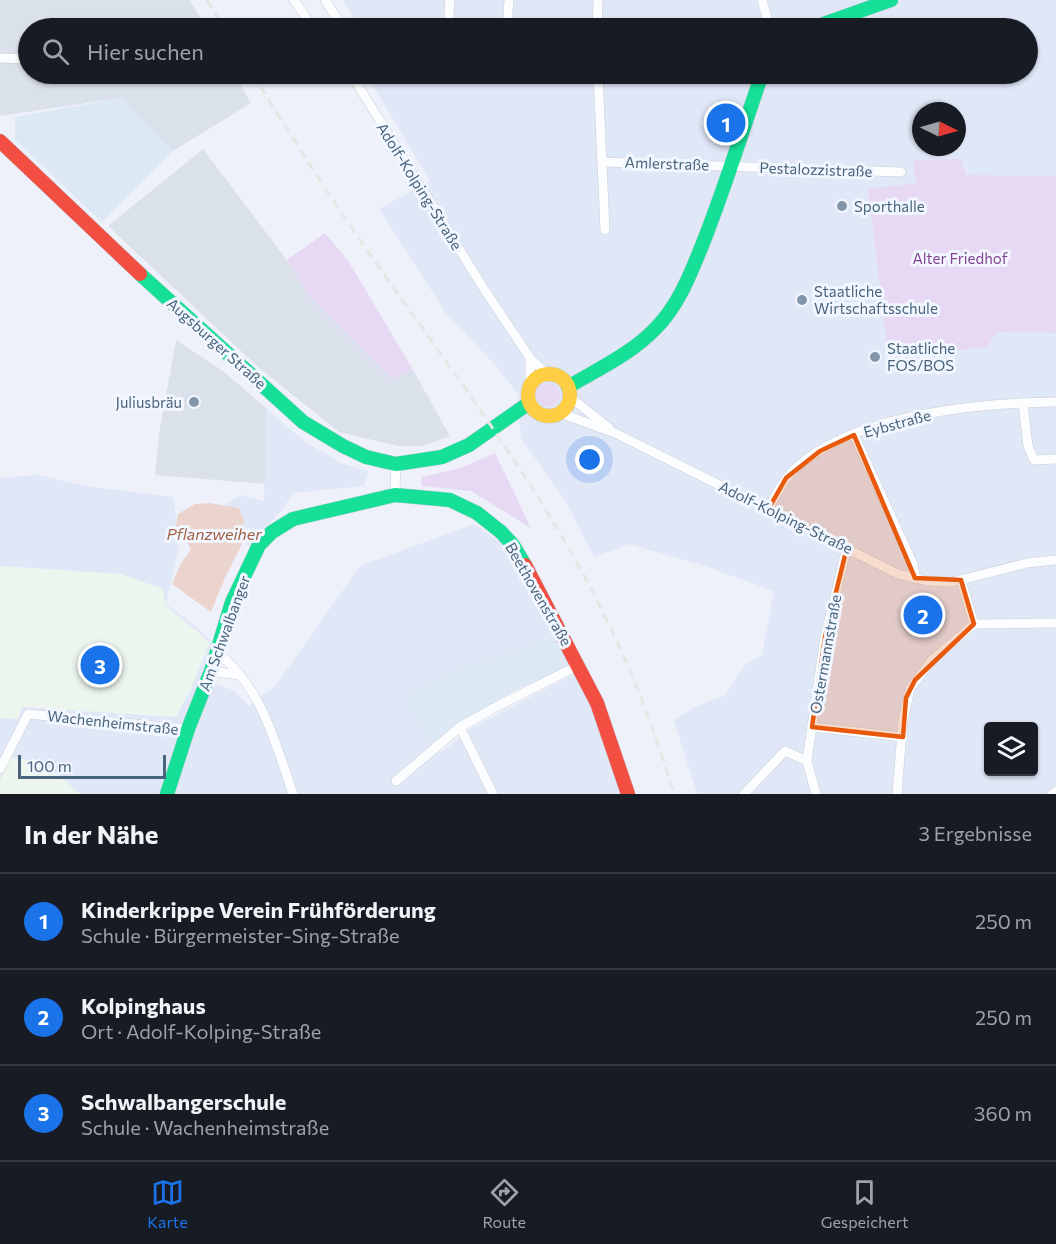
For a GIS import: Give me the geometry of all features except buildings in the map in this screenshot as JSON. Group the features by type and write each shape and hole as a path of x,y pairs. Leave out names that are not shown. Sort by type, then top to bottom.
{"main road":[{"path":"851,18 878,11 891,0"},
{"path":"569,392 655,329 675,302 692,270 719,203 759,84"},
{"name":"Augsburger Straße","path":"0,141 120,255 303,422 343,446 366,457 396,464 442,457 469,445 499,422 532,406"},
{"path":"546,374 561,378 569,392 567,406 560,413 546,416 532,406 528,397 530,386 539,376 546,374"},
{"name":"Am Schwalbanger","path":"167,794 240,584 259,544 272,532 293,519 395,495"},
{"name":"Beethovenstraße","path":"395,495 450,500 477,513 513,545 579,665 597,703 628,794"}],"street":[{"path":"294,0 308,18"},
{"path":"325,0 336,18"},
{"path":"449,18 450,0"},
{"path":"508,18 509,0"},
{"path":"597,18 598,0"},
{"path":"762,0 767,18"},
{"path":"0,58 18,59"},
{"name":"Adolf-Kolping-Straße","path":"357,84 409,170 530,358 546,374"},
{"name":"Amlerstraße","path":"599,84 605,230"},
{"name":"Amlerstraße","path":"603,162 731,165"},
{"name":"Pestalozzistraße","path":"731,165 901,172"},
{"path":"530,358 530,386"},
{"name":"Adolf-Kolping-Straße","path":"569,392 615,433"},
{"name":"Eybstraße","path":"769,508 786,478 799,465 820,451 854,435 927,414 1023,403 1056,402"},
{"path":"1023,403 1028,446 1034,460 1056,459"},
{"name":"Adolf-Kolping-Straße","path":"560,413 615,433 898,574 944,582 961,580 1027,563 1056,560"},
{"path":"854,435 913,564 915,578"},
{"path":"395,495 396,464"},
{"name":"Ostermannstraße","path":"816,794 807,761 825,637 847,547"},
{"path":"961,580 974,624"},
{"path":"897,794 906,698 915,680 931,661 974,624 1056,623"},
{"path":"216,652 224,657 239,675 266,716 293,794"},
{"path":"396,781 460,727 579,665"},
{"path":"211,670 239,675"},
{"name":"Wachenheimstraße","path":"0,769 28,714 188,729"},
{"path":"460,727 493,794"},
{"path":"812,728 903,736"},
{"path":"744,794 785,751 807,761"},
{"path":"1052,794 1056,791"}],"highlighted area":[{"path":"854,435 915,578 961,580 974,624 915,680 906,698 903,737 812,727 825,637 847,547 769,508 786,478 820,451"}],"shaded area":[{"path":"0,0 189,0 201,18 18,18 18,84 240,84 251,103 173,151 121,98 0,116"},
{"path":"343,0 1056,0 1056,794 697,794 674,720 697,706 725,695 745,665 762,655 774,591 705,566 629,544 594,557 567,504 521,438 518,394 495,365 446,313 379,209 430,181 372,84 1038,84 1038,18 354,18"},
{"path":"121,98 173,151 102,222 15,140 15,117"},
{"path":"203,149 287,260 310,297 392,379 413,370 450,436 424,446 398,446 339,432 258,367 108,226"},
{"name":"Juliusbräu","path":"176,340 223,371 266,408 265,484 155,475 159,434"},
{"path":"266,408 307,443 343,464 368,471 364,486 293,493 282,510 249,546 243,542 244,521 224,505 241,495 264,501"},
{"path":"38,475 86,486 174,497 179,545 166,604 211,641 200,679 233,690 249,706 276,685 360,566 474,524 499,541 514,555 558,634 531,646 443,675 404,696 431,744 440,753 473,727 577,673 587,691 624,794 0,794 0,478"},
{"path":"0,566 121,574 163,589 165,605 210,642 191,689 176,717 22,707 18,719 0,718"},
{"path":"558,634 572,659 570,666 515,690 461,722 431,744 404,696 443,675 531,646"},
{"path":"11,758 43,762 80,794 0,794 0,780"}],"green space":[{"name":"Alter Friedhof","path":"961,159 966,175 1056,176 1056,333 996,332 988,346 889,360 868,189 916,183 913,160"},
{"path":"325,233 349,262 413,370 392,379 310,297 287,260"},
{"path":"548,383 557,386 560,395 557,404 548,407 539,404 536,395 539,386"},
{"path":"495,453 531,528 471,491 422,486 421,477 461,468"}],"water":[{"name":"Pflanzweiher","path":"209,503 239,508 244,521 243,542 211,612 172,584 180,565 191,549 176,525 178,514 195,504"}],"railway":[{"path":"207,0 218,18"},
{"path":"258,84 344,217 494,430 557,529 586,580 631,672 674,794"}],"traffic: fast":[{"path":"840,18 891,0"},
{"path":"568,387 636,346 672,309 705,238 759,84"},
{"path":"140,274 303,422 366,457 396,464 442,457 469,445 529,403"},
{"path":"167,794 188,729 211,671 232,602 259,545 272,532 293,519 395,495 450,500 477,513 501,532 513,545 525,565"}],"traffic: slow":[{"path":"549,374 564,380 570,395 564,410 549,416 534,410 528,395 534,380 549,374"}],"traffic: jam":[{"path":"0,141 140,274"},
{"path":"525,565 597,703 628,794"}],"place":[{"name":"Kinderkrippe Verein Frühförderung","path":"726,123"},
{"name":"Sporthalle","path":"842,206"},
{"name":"Staatliche Wirtschaftsschule","path":"802,300"},
{"name":"Staatliche FOS/BOS","path":"875,357"},
{"name":"Juliusbräu","path":"194,402"},
{"name":"Kolpinghaus","path":"923,615"},
{"name":"Schwalbangerschule","path":"100,665"}]}
